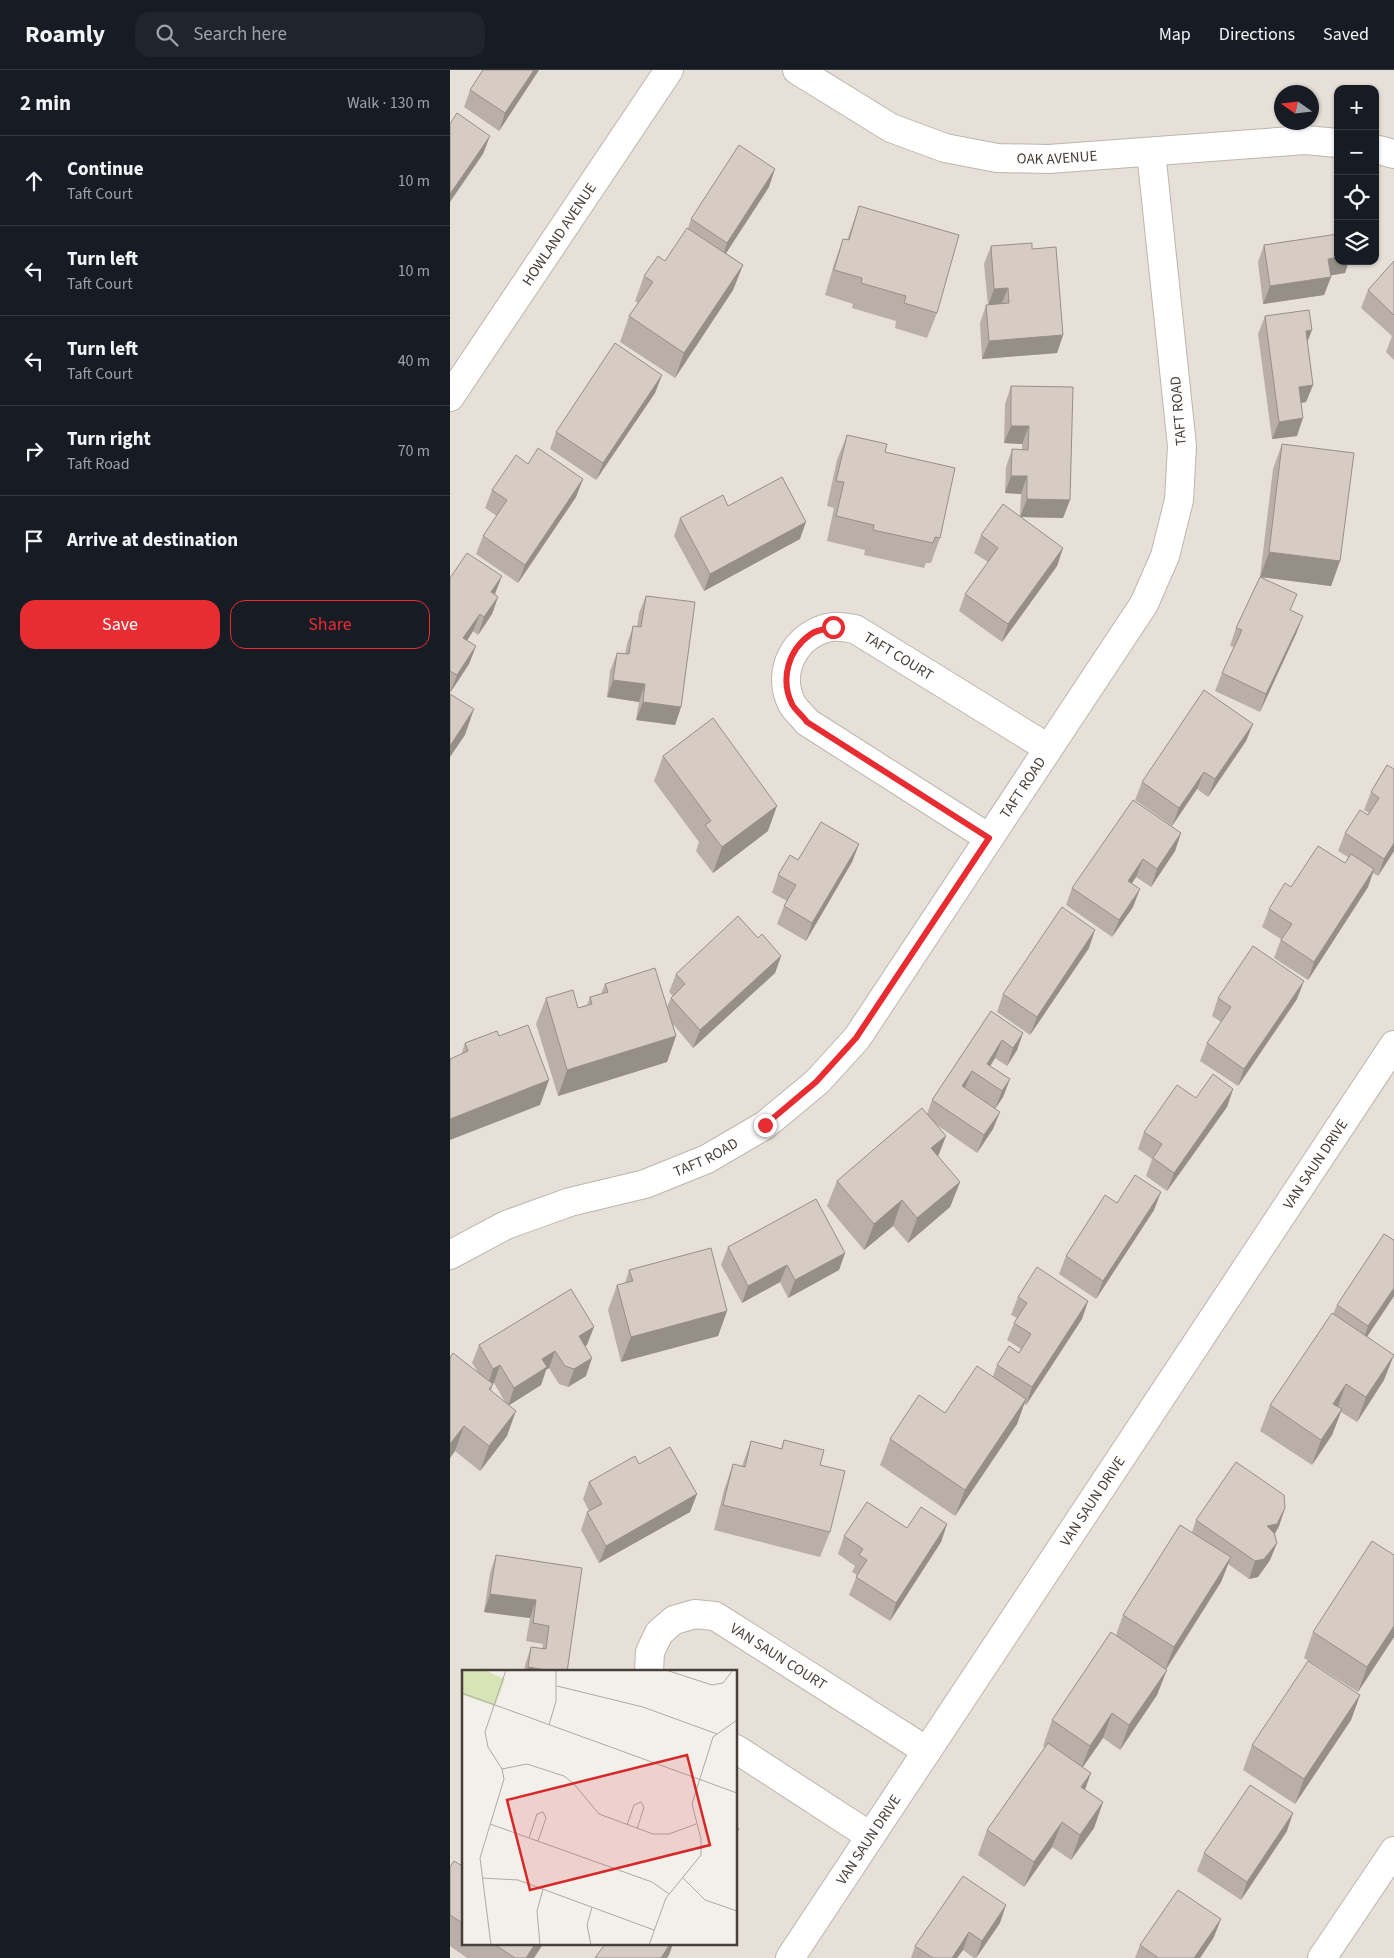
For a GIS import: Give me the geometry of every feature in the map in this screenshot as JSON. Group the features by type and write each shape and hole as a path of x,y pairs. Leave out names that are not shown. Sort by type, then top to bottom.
{"street":[{"name":"HOWLAND AVENUE","path":"450,397 669,70"},
{"name":"OAK AVENUE","path":"797,70 891,128 945,148 997,158 1049,159 1305,140 1334,143"},
{"path":"1379,150 1394,154"},
{"name":"TAFT ROAD","path":"450,1255 506,1225 570,1202 645,1184 707,1159 765,1125 816,1082 856,1038 1144,604 1165,556 1179,500 1182,446 1151,152"},
{"name":"TAFT COURT","path":"989,838 807,722 792,705 786,685 787,666 797,646 812,633 833,627 855,629 1048,748"},
{"name":"VAN SAUN DRIVE","path":"790,1958 1394,1045"},
{"name":"VAN SAUN COURT","path":"649,1670 650,1652 659,1633 674,1620 695,1614 715,1616 927,1751"},
{"path":"738,1750 870,1836"},
{"path":"1322,1958 1394,1851"}],"shaded area":[{"path":"450,70 1394,70 1394,1958 450,1958"}],"building":[{"path":"483,70 534,70 505,113 470,90"},
{"path":"457,113 490,136 450,194 450,124"},
{"path":"739,145 775,169 727,243 691,219"},
{"path":"859,206 959,235 937,313 904,303 906,296 861,283 862,278 834,270 843,239 849,240"},
{"path":"687,228 743,265 684,353 629,316 653,282 644,276 658,256 665,261"},
{"path":"1334,235 1334,258 1328,259 1331,277 1270,286 1264,245"},
{"path":"1032,243 1032,249 1056,247 1063,335 989,341 986,305 1009,303 1008,288 994,289 991,246"},
{"path":"1394,261 1394,315 1368,290"},
{"path":"1309,310 1312,330 1306,331 1313,385 1299,387 1303,418 1279,422 1265,316"},
{"path":"615,343 662,375 603,463 556,432"},
{"path":"1011,386 1073,387 1070,500 1027,499 1027,476 1011,476 1012,449 1028,450 1029,426 1011,426"},
{"path":"847,435 887,444 885,452 955,468 940,538 935,537 933,543 873,530 874,525 836,516 844,482 836,481"},
{"path":"1282,444 1354,453 1340,561 1269,552"},
{"path":"538,448 583,479 525,565 483,536 507,500 492,490 516,455 528,464"},
{"path":"782,477 806,522 710,574 680,518 723,495 728,506"},
{"path":"1003,504 1063,548 1008,624 965,594 998,548 981,535"},
{"path":"467,553 502,576 491,592 498,597 484,617 480,614 463,638 476,646 457,675 450,671 450,578"},
{"path":"1260,577 1297,594 1290,610 1303,616 1266,694 1222,673 1242,630 1236,628"},
{"path":"646,596 695,602 681,707 643,702 645,684 613,680 617,653 629,654 633,626 641,627"},
{"path":"1204,690 1253,724 1215,779 1204,772 1179,808 1142,782"},
{"path":"450,694 474,709 450,746"},
{"path":"713,718 777,806 722,847 705,825 711,821 663,756"},
{"path":"1387,765 1394,769 1394,843 1384,859 1345,833 1360,810 1368,815 1379,798 1371,792"},
{"path":"1133,800 1181,833 1157,869 1143,859 1128,881 1140,889 1119,920 1072,888"},
{"path":"821,822 859,844 812,923 784,906 796,885 778,875 790,855 798,860"},
{"path":"1318,846 1345,863 1351,854 1374,869 1314,962 1281,940 1292,924 1269,909 1285,883 1291,887"},
{"path":"1062,907 1095,930 1037,1017 1003,994"},
{"path":"738,916 758,938 762,934 781,956 700,1030 671,998 685,984 676,974"},
{"path":"1253,946 1304,981 1244,1069 1207,1043 1231,1007 1218,998"},
{"path":"655,968 676,1036 567,1070 546,998 573,990 578,1008 592,1004 590,997 608,992 605,984"},
{"path":"991,1011 1023,1033 1013,1048 1002,1040 987,1064 1010,1079 1002,1091 972,1071 962,1086 1000,1112 984,1135 932,1100"},
{"path":"528,1025 549,1080 450,1119 450,1059 468,1051 465,1043 497,1031 499,1036"},
{"path":"1213,1074 1233,1089 1174,1173 1153,1158 1162,1144 1144,1132 1177,1085 1196,1098"},
{"path":"922,1108 946,1136 931,1148 960,1182 917,1218 902,1200 874,1224 837,1181"},
{"path":"1135,1175 1161,1192 1103,1281 1066,1256 1105,1195 1117,1203"},
{"path":"816,1199 845,1253 795,1280 787,1265 748,1286 728,1247"},
{"path":"1384,1234 1394,1240 1394,1288 1368,1326 1337,1305"},
{"path":"711,1248 727,1311 631,1337 617,1285 633,1281 629,1270"},
{"path":"1037,1267 1088,1301 1032,1387 997,1365 1009,1346 1019,1353 1031,1334 1014,1323 1027,1303 1018,1297"},
{"path":"571,1289 594,1327 579,1336 592,1358 574,1369 565,1366 555,1351 542,1359 547,1367 514,1388 500,1365 493,1369 479,1345"},
{"path":"1332,1313 1394,1355 1366,1397 1346,1384 1333,1404 1342,1409 1321,1440 1270,1405"},
{"path":"453,1353 493,1384 489,1389 516,1411 489,1446 464,1426 450,1444 450,1358"},
{"path":"977,1366 1026,1399 965,1490 890,1439 919,1395 945,1413"},
{"path":"784,1440 824,1450 820,1465 845,1471 830,1532 723,1505 733,1464 745,1467 751,1441 782,1449"},
{"path":"670,1447 697,1494 606,1546 587,1512 602,1504 589,1482 635,1456 639,1464"},
{"path":"1236,1462 1284,1495 1285,1508 1277,1524 1267,1526 1274,1533 1277,1543 1264,1559 1255,1561 1196,1520"},
{"path":"867,1502 907,1528 921,1507 947,1524 896,1603 856,1577 867,1560 859,1555 863,1549 844,1536"},
{"path":"1180,1525 1231,1557 1174,1647 1123,1615"},
{"path":"1372,1541 1394,1555 1394,1626 1367,1667 1313,1632"},
{"path":"496,1555 582,1568 567,1670 546,1670 528,1667 531,1647 546,1649 549,1626 533,1623 536,1600 490,1594"},
{"path":"1111,1632 1167,1670 1129,1725 1112,1713 1090,1746 1052,1720"},
{"path":"1308,1661 1360,1695 1304,1779 1252,1745"},
{"path":"1048,1743 1091,1773 1081,1787 1103,1802 1080,1835 1062,1822 1034,1862 987,1830"},
{"path":"1250,1785 1293,1813 1247,1882 1204,1853"},
{"path":"454,1861 462,1866 462,1923 450,1915 450,1867"},
{"path":"963,1876 1006,1905 982,1941 969,1932 952,1958 933,1958 915,1946"},
{"path":"1178,1890 1221,1919 1194,1958 1156,1958 1140,1945"},
{"path":"497,1946 534,1946 526,1958 515,1958"},
{"path":"604,1946 669,1946 661,1958 595,1958"}],"route":[{"path":"765,1125 816,1082 856,1038 989,838 807,722 792,705 786,685 787,666 797,646 812,633 833,627"}]}
